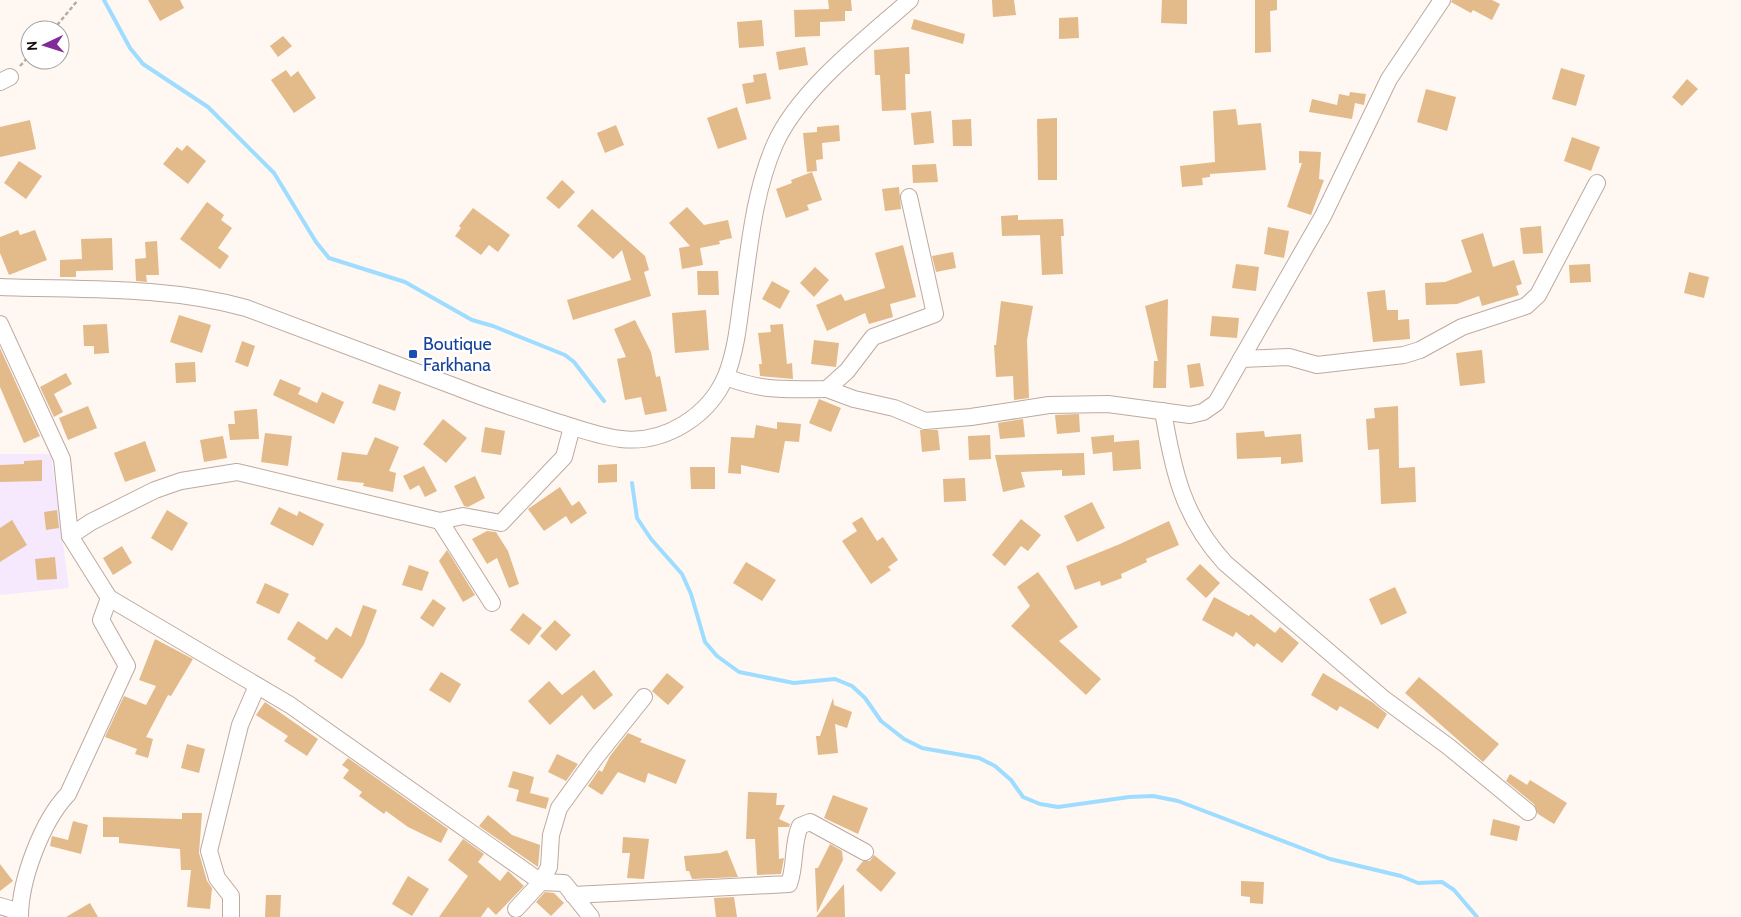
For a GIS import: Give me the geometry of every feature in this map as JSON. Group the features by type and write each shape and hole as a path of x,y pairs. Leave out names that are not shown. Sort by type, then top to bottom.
{"street":[{"path":"0,287 157,293 214,299 246,308 498,403 572,427 623,439 648,438 673,431 695,417 713,398 726,377 736,345 758,199 765,170 785,123 798,106 834,69 910,0"},
{"path":"726,377 748,386 767,390 827,389 861,401 894,408 925,421 971,417 1050,405 1108,404 1190,414 1202,412 1216,403 1323,216 1388,80 1442,0"},
{"path":"1241,359 1289,357 1317,365 1404,355 1420,350 1462,327 1526,306 1538,295 1597,183"},
{"path":"827,389 848,371 872,336 935,314 909,197"},
{"path":"0,324 62,459 70,536 109,598 290,705 541,882 564,883 592,917"},
{"path":"1163,411 1172,463 1182,497 1208,545 1225,563 1384,699 1449,747 1528,812"},
{"path":"70,536 91,522 155,490 181,481 237,472 440,521 463,516 501,523 564,457 572,427"},
{"path":"440,521 492,603"},
{"path":"0,906 20,914 20,899 43,828 58,804 68,794 127,666 101,620 109,598"},
{"path":"231,917 231,896 217,878 209,851 240,725 256,686"},
{"path":"516,909 541,882 549,867 550,835 558,808 644,697"},
{"path":"573,895 789,884 792,875 795,838 800,826 810,822 866,852"}],"path":[{"path":"61,20 78,0"}],"shaded area":[{"path":"0,454 51,454 69,588 0,595"}],"building":[{"path":"148,0 180,0 184,8 160,21"},
{"path":"828,0 851,0 852,11 845,11 845,21 820,22 820,36 795,37 794,10 829,9"},
{"path":"992,0 1014,0 1016,15 993,17"},
{"path":"1162,0 1187,0 1187,24 1161,23"},
{"path":"1255,0 1277,0 1277,10 1270,11 1271,52 1255,53"},
{"path":"1452,0 1492,0 1500,4 1492,20 1473,10 1471,13 1451,2"},
{"path":"1078,17 1079,38 1059,39 1059,18"},
{"path":"914,19 965,34 963,44 911,29"},
{"path":"762,20 764,46 739,48 737,22"},
{"path":"283,36 292,46 278,57 270,46"},
{"path":"805,47 808,65 779,70 776,52"},
{"path":"909,47 910,74 905,74 906,110 882,111 880,75 875,75 874,50"},
{"path":"1561,68 1585,75 1576,106 1552,99"},
{"path":"286,70 291,77 298,71 316,98 294,113 271,80"},
{"path":"766,73 771,99 746,104 742,84 754,82 753,75"},
{"path":"1687,79 1698,89 1682,106 1672,97"},
{"path":"1426,89 1456,97 1447,131 1417,122"},
{"path":"1350,92 1366,94 1364,105 1355,103 1352,119 1309,112 1312,99 1337,105 1339,94 1349,96"},
{"path":"737,107 747,139 718,149 707,118"},
{"path":"1236,109 1238,125 1261,123 1266,170 1210,174 1210,177 1202,178 1203,185 1182,187 1180,166 1215,162 1213,111"},
{"path":"931,111 934,143 914,145 911,113"},
{"path":"1057,118 1057,180 1038,180 1037,119"},
{"path":"971,119 972,146 953,146 952,120"},
{"path":"30,120 36,149 0,157 0,127"},
{"path":"616,125 624,145 605,153 597,133"},
{"path":"839,125 840,141 822,143 823,159 816,160 817,171 807,172 803,133 817,132 817,127"},
{"path":"1572,137 1600,147 1591,171 1564,161"},
{"path":"187,145 206,161 188,184 163,164 177,147 182,151"},
{"path":"1299,151 1321,152 1319,179 1324,180 1311,215 1287,207 1302,163 1299,163"},
{"path":"19,161 42,176 26,199 4,183"},
{"path":"936,164 938,182 913,183 912,165"},
{"path":"812,172 822,200 807,205 809,210 786,218 776,189 792,183 791,180"},
{"path":"562,180 575,192 559,209 546,198"},
{"path":"899,187 901,209 885,211 882,189"},
{"path":"207,202 224,215 221,220 232,228 218,248 229,256 220,269 180,239"},
{"path":"687,207 704,225 728,220 732,238 719,241 720,244 700,248 703,265 682,269 679,248 690,246 669,223"},
{"path":"473,208 510,235 498,252 489,245 481,255 455,236 461,228 459,226"},
{"path":"592,209 645,256 649,270 644,272 651,296 573,320 567,300 631,280 622,250 613,259 577,226"},
{"path":"1018,215 1018,220 1063,219 1064,236 1061,236 1063,274 1042,275 1040,235 1002,236 1001,216"},
{"path":"1541,226 1543,253 1523,254 1520,228"},
{"path":"1268,227 1289,231 1284,258 1264,254"},
{"path":"18,230 20,235 35,230 47,260 9,275 0,253 0,237"},
{"path":"1483,233 1493,267 1514,260 1522,284 1516,286 1519,295 1482,306 1479,296 1457,304 1426,305 1425,283 1445,282 1472,272 1461,240"},
{"path":"112,238 113,270 76,271 76,277 60,277 60,260 82,259 81,239"},
{"path":"157,241 159,275 146,275 147,282 136,281 135,259 146,258 145,242"},
{"path":"903,245 916,297 890,304 893,317 869,324 865,313 827,331 816,305 841,294 845,301 885,288 875,253"},
{"path":"953,252 956,268 936,272 932,256"},
{"path":"1236,264 1259,267 1256,291 1232,288"},
{"path":"1590,264 1591,282 1570,283 1569,265"},
{"path":"815,267 829,280 814,297 800,283"},
{"path":"697,271 718,271 719,295 698,295"},
{"path":"1689,272 1709,277 1704,298 1684,293"},
{"path":"772,281 790,291 780,309 762,299"},
{"path":"1385,290 1387,310 1398,310 1398,320 1409,319 1410,339 1373,342 1367,292"},
{"path":"1168,299 1166,388 1153,388 1154,361 1158,361 1145,306"},
{"path":"1001,301 1033,306 1027,340 1029,398 1014,400 1013,376 996,377 994,345 996,345"},
{"path":"706,310 709,350 675,353 672,313"},
{"path":"179,315 211,325 202,353 170,342"},
{"path":"1212,316 1239,318 1237,338 1210,336"},
{"path":"635,320 651,352 656,377 660,376 667,411 645,415 641,397 625,400 617,359 626,357 614,329"},
{"path":"107,324 109,353 94,354 94,346 84,346 83,325"},
{"path":"783,324 787,364 792,363 793,379 760,376 759,364 762,364 758,333 771,332 770,325"},
{"path":"814,340 839,343 836,367 811,364"},
{"path":"242,341 255,346 248,367 235,362"},
{"path":"0,348 40,436 24,443 0,387"},
{"path":"1482,350 1485,383 1460,386 1456,353"},
{"path":"195,362 196,382 176,383 175,363"},
{"path":"1200,363 1204,386 1190,388 1187,365"},
{"path":"66,373 72,384 54,394 63,412 54,417 40,387"},
{"path":"280,379 301,388 298,394 317,403 322,392 344,402 334,424 273,395"},
{"path":"379,384 401,392 395,411 372,403"},
{"path":"819,399 841,408 831,432 809,423"},
{"path":"88,406 97,428 68,440 59,418"},
{"path":"1398,406 1399,468 1415,467 1416,502 1381,504 1379,449 1368,450 1366,419 1375,418 1374,408"},
{"path":"257,409 259,439 230,440 228,424 235,424 234,411"},
{"path":"1079,414 1080,432 1057,434 1055,415"},
{"path":"443,419 467,438 446,463 423,444"},
{"path":"1023,419 1025,437 1000,439 998,423"},
{"path":"777,422 801,424 799,442 785,441 779,473 741,465 741,474 728,473 731,437 754,438 756,425 777,429"},
{"path":"485,427 505,431 501,455 481,452"},
{"path":"920,430 938,430 940,450 922,452"},
{"path":"1264,431 1265,437 1301,434 1303,462 1281,464 1281,457 1237,459 1236,433"},
{"path":"265,433 292,436 288,466 261,462"},
{"path":"990,435 991,459 969,460 968,436"},
{"path":"1114,435 1114,442 1139,440 1141,469 1113,471 1112,452 1093,454 1091,437"},
{"path":"223,436 227,458 204,462 200,440"},
{"path":"375,437 399,447 389,471 396,473 393,492 363,486 364,483 337,480 342,452 367,455"},
{"path":"145,441 156,471 125,482 114,453"},
{"path":"1084,453 1085,475 1062,476 1062,470 1021,472 1025,487 1003,492 995,455"},
{"path":"42,460 42,481 0,482 0,465 24,464 24,461"},
{"path":"617,464 617,482 598,483 598,465"},
{"path":"424,466 437,491 425,497 419,485 410,490 403,476"},
{"path":"690,467 715,467 715,489 691,489"},
{"path":"475,476 485,498 468,507 464,506 454,486"},
{"path":"965,478 966,501 944,502 943,479"},
{"path":"560,487 572,506 579,501 587,513 571,524 566,516 544,531 528,509"},
{"path":"1092,502 1105,528 1077,542 1064,516"},
{"path":"279,507 297,516 299,511 324,524 313,546 270,524"},
{"path":"57,510 59,528 46,530 44,512"},
{"path":"167,510 188,523 172,551 151,538"},
{"path":"862,517 877,541 883,537 898,560 888,567 891,570 871,584 842,541 857,531 852,523"},
{"path":"1021,519 1041,535 1028,551 1021,546 1005,566 992,555"},
{"path":"12,520 27,545 0,562 0,528"},
{"path":"1169,521 1179,545 1146,559 1147,562 1121,574 1122,578 1101,586 1100,581 1075,590 1066,566"},
{"path":"487,531 496,532 508,551 519,584 509,588 497,558 487,564 472,539"},
{"path":"122,546 132,563 113,575 103,558"},
{"path":"447,550 475,595 463,602 439,561"},
{"path":"55,557 57,579 37,580 35,559"},
{"path":"746,562 776,580 762,601 733,583"},
{"path":"1200,564 1220,583 1206,598 1186,579"},
{"path":"409,565 429,572 422,591 402,585"},
{"path":"1038,572 1078,627 1059,641 1101,679 1086,695 1011,626 1030,606 1017,587"},
{"path":"265,583 289,594 279,614 256,603"},
{"path":"1395,587 1407,613 1381,625 1369,599"},
{"path":"1214,597 1249,616 1251,614 1275,633 1280,627 1299,643 1282,663 1257,643 1254,647 1236,632 1233,637 1202,620"},
{"path":"433,599 446,608 433,627 420,618"},
{"path":"363,605 377,610 364,644 342,679 314,661 316,658 287,639 298,621 327,640 336,627 351,637"},
{"path":"523,613 542,628 529,645 510,630"},
{"path":"555,620 571,635 556,651 540,636"},
{"path":"155,639 193,659 171,696 168,695 146,737 153,739 148,758 135,754 137,749 105,737 124,696 146,705 156,686 139,680"},
{"path":"594,670 613,695 594,710 582,695 550,725 528,701 549,681 562,695"},
{"path":"441,672 461,684 450,703 429,690"},
{"path":"667,673 684,687 668,705 652,691"},
{"path":"1323,673 1372,702 1387,714 1378,729 1340,706 1337,711 1311,695"},
{"path":"1419,677 1499,744 1483,762 1405,693"},
{"path":"833,698 834,705 852,712 847,728 835,724 838,753 818,755 816,736 820,736"},
{"path":"265,702 318,739 307,756 284,741 288,736 256,715"},
{"path":"628,733 642,739 640,742 686,760 676,784 648,773 645,783 618,772 602,795 588,786 599,770 602,772 610,756"},
{"path":"187,744 205,749 199,773 181,768"},
{"path":"557,754 578,764 566,781 548,772"},
{"path":"348,758 448,829 441,843 408,827 386,811 384,814 359,796 362,792 343,778 349,770 342,765"},
{"path":"513,771 534,777 530,793 549,798 546,809 516,801 519,790 508,787"},
{"path":"1510,774 1527,785 1530,780 1567,803 1554,824 1538,814 1534,804 1506,781"},
{"path":"748,792 777,793 776,805 785,805 779,819 790,824 789,827 778,827 779,859 784,858 781,874 757,875 755,839 746,839"},
{"path":"833,795 868,808 858,834 824,818"},
{"path":"182,813 202,813 199,853 207,881 212,888 210,909 187,907 191,870 181,870 180,849 119,843 119,837 103,837 103,817 182,819"},
{"path":"488,815 512,835 540,845 538,867 479,826"},
{"path":"1493,819 1520,826 1517,841 1490,835"},
{"path":"73,821 88,825 81,854 50,846 52,836 68,840"},
{"path":"623,837 649,839 644,879 627,878 630,853 622,853"},
{"path":"463,839 484,854 478,862 500,881 508,871 524,886 496,915 488,907 481,917 439,917 468,876 448,860"},
{"path":"830,844 842,851 843,860 817,913 815,868 818,868"},
{"path":"727,850 738,877 692,879 689,871 686,871 684,856 720,853"},
{"path":"874,855 896,873 881,892 856,870 863,861 870,861"},
{"path":"0,864 13,881 0,891"},
{"path":"408,876 429,889 412,916 392,904"},
{"path":"1241,881 1264,882 1263,904 1250,903 1250,897 1241,896"},
{"path":"844,884 845,917 816,917"},
{"path":"545,892 554,893 564,903 551,916 536,902"},
{"path":"266,895 281,895 280,917 265,917"},
{"path":"734,897 737,917 716,917 714,898"},
{"path":"90,903 98,917 66,917"}],"waterway":[{"path":"104,0 130,48 143,64 208,107 274,173 316,242 329,258 405,282 472,320 493,326 565,355 574,362 604,401"},
{"path":"632,483 637,518 651,539 682,574 691,594 705,642 717,656 739,672 794,683 835,679 852,686 865,698 881,721 904,739 922,748 979,758 995,766 1011,780 1023,797 1040,804 1058,807 1129,797 1153,796 1178,801 1330,859 1401,876 1418,883 1442,882 1454,890 1477,917"}],"place":[{"name":"Boutique Farkhana","path":"413,354"}]}
